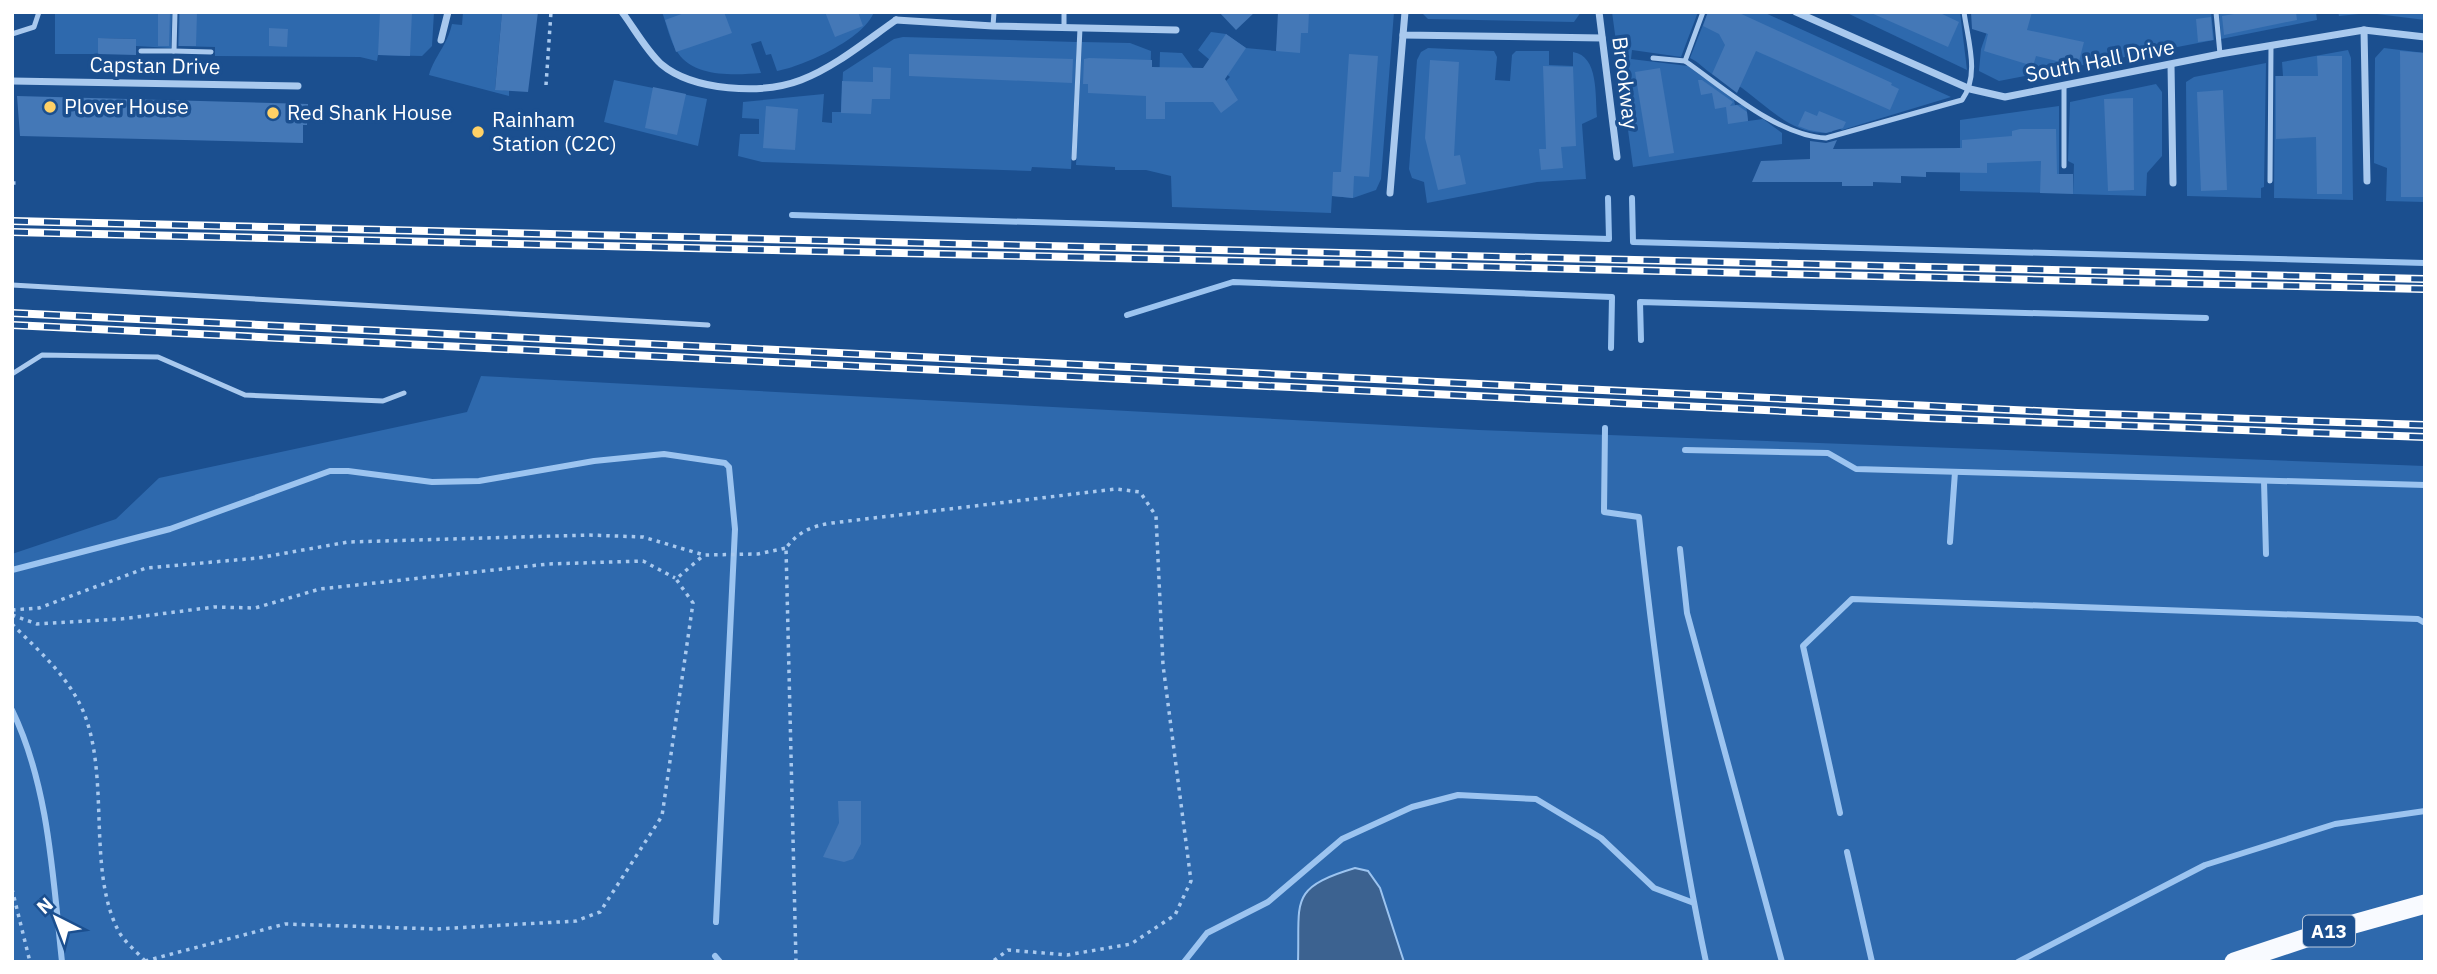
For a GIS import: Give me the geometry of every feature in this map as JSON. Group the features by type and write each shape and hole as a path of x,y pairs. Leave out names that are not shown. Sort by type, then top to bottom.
{"highway":[{"name":"A13","path":"2234,962 2425,904"}],"street":[{"path":"441,40 448,12"},
{"path":"622,12 661,64 688,79 718,87 756,88 800,81 845,56 895,16 993,26 1176,30"},
{"path":"1390,193 1405,12"},
{"name":"Brookway","path":"1599,12 1617,157"},
{"name":"South Hall Drive","path":"1796,12 1970,89 2005,97 2220,54 2364,30 2425,37"},
{"path":"2364,30 2367,181"},
{"path":"1403,35 1602,38"},
{"path":"2171,65 2173,183"},
{"name":"Capstan Drive","path":"12,80 298,86"}],"lane":[{"path":"12,34 34,26 39,12"},
{"path":"174,51 175,12"},
{"path":"993,26 994,12"},
{"path":"1064,12 1064,28"},
{"path":"1685,61 1703,12"},
{"path":"1816,21 1819,12"},
{"path":"1653,58 1685,61 1778,124 1812,137 1826,138 1962,100 1970,89 1973,74 1964,12"},
{"path":"2216,12 2220,54"},
{"path":"1074,158 1080,28"},
{"path":"2270,181 2271,45"},
{"path":"141,51 211,51"},
{"path":"2064,86 2064,166"},
{"path":"12,285 708,326"},
{"path":"12,374 41,355 158,357 245,395 383,401 404,393"}],"path":[{"path":"546,85 551,12"},
{"path":"12,183 19,183"},
{"path":"796,962 786,548 795,536 821,524 1116,489 1140,492 1156,516 1163,665 1191,881 1175,915 1131,944 1067,954 1007,950 992,962"},
{"path":"12,610 39,608 146,568 257,558 348,542 629,537 654,540 705,555 758,554 786,548"},
{"path":"676,579 705,555"},
{"path":"12,615 37,624 121,619 214,607 255,608 320,589 548,564 643,561 676,579 693,603 662,816 600,912 576,921 436,929 285,924 145,961 117,929 105,886 90,734 77,698 50,662 12,624"},
{"path":"12,889 30,962"}],"shaded area":[{"path":"55,12 172,12 171,48 136,46 136,39 99,38 98,54 55,54"},
{"path":"179,12 434,12 432,46 422,56 378,55 377,61 360,57 215,56 215,47 178,46"},
{"path":"463,12 502,12 495,89 509,91 509,96 429,75 452,24 462,25"},
{"path":"662,12 874,12 868,22 846,41 832,50 789,68 777,71 771,54 766,55 761,41 751,44 761,73 740,74 705,71 685,61 673,44"},
{"path":"1281,12 1394,12 1381,179 1376,190 1353,198 1332,196 1331,213 1172,207 1171,176 1146,170 1115,170 1115,167 1076,165 1082,42 1130,43 1151,51 1150,96 1159,91 1160,52 1182,53 1193,68 1193,102 1207,97 1222,75 1226,81 1230,77 1198,50 1211,32 1226,34 1246,48 1276,51"},
{"path":"1421,12 1581,12 1574,22 1428,19"},
{"path":"1612,12 1698,12 1681,57 1632,50 1631,59 1688,66 1734,100 1735,105 1746,104 1748,121 1763,119 1782,133 1782,144 1633,167"},
{"path":"1708,12 1763,12 1951,97 1842,130 1835,126 1832,132 1819,133 1795,126 1742,88 1712,74 1690,58"},
{"path":"1845,12 1960,12 1967,70"},
{"path":"1994,12 2211,12 2214,40 1999,81 1979,71 1981,49"},
{"path":"2219,12 2316,12 2317,20 2221,39"},
{"path":"2338,12 2425,12 2425,20 2369,13 2339,16"},
{"path":"903,37 1077,42 1071,169 1032,167 1031,171 762,162 738,156 740,134 759,134 759,119 742,118 743,102 824,94 822,122 832,123 832,112 841,112 843,72 894,39"},
{"path":"1428,48 1494,51 1497,57 1495,80 1510,81 1512,55 1516,51 1549,51 1549,65 1573,66 1573,52 1581,55 1587,61 1594,78 1597,117 1582,124 1586,179 1537,182 1427,203 1424,182 1412,178 1409,169 1417,60 1421,52"},
{"path":"2384,48 2425,53 2425,202 2386,201 2387,168 2374,163 2375,58"},
{"path":"2348,50 2351,58 2353,200 2274,198 2275,76 2283,76 2282,62"},
{"path":"2266,63 2264,187 2261,188 2261,198 2187,196 2186,82 2194,77"},
{"path":"614,80 707,99 698,146 604,122"},
{"path":"2156,84 2162,92 2162,156 2147,173 2146,196 2073,194 2074,164 2068,161 2070,102"},
{"path":"2059,106 2059,193 1960,191 1960,120"},
{"path":"481,376 1479,430 2425,466 2425,962 12,962 12,554 116,519 159,478 467,412"},
{"path":"1355,868 1368,871 1380,888 1404,962 1298,962 1299,911 1308,890 1333,875"}],"building":[{"path":"158,12 170,12 169,46 158,46"},
{"path":"180,12 197,12 196,46 179,46"},
{"path":"380,12 412,12 410,56 378,55"},
{"path":"502,12 538,12 528,92 495,90"},
{"path":"687,12 724,12 732,33 676,52 665,20"},
{"path":"825,12 858,12 863,26 835,37"},
{"path":"1219,12 1255,12 1236,30"},
{"path":"1278,12 1309,12 1308,33 1301,33 1300,53 1276,51"},
{"path":"1708,12 1737,12 1892,83 1891,85 1899,89 1890,110 1756,51 1737,93 1712,74 1725,45 1719,34 1703,26"},
{"path":"1869,12 1938,12 1959,22 1948,47"},
{"path":"1971,12 2032,12 2027,30 2084,42 2079,61 2061,62 2036,56 2033,66 1984,51 1988,34 1972,29"},
{"path":"2246,12 2296,12 2297,20 2224,35 2222,16"},
{"path":"2211,17 2213,40 2198,42 2196,19"},
{"path":"269,28 288,29 287,47 269,46"},
{"path":"1226,34 1246,48 1225,79 1238,100 1221,113 1213,102 1165,102 1165,119 1146,119 1146,96 1088,93 1088,84 1083,84 1084,59 1089,58 1152,60 1152,67 1203,68"},
{"path":"98,38 136,39 136,55 98,54"},
{"path":"2400,51 2425,53 2425,197 2401,197"},
{"path":"909,54 1073,59 1072,83 909,76"},
{"path":"1349,54 1378,56 1369,177 1354,176 1353,198 1332,196 1333,172 1341,172"},
{"path":"2317,56 2342,56 2342,194 2317,194 2316,137 2276,139 2276,76 2318,76"},
{"path":"1430,60 1459,62 1454,156 1460,155 1466,184 1438,190 1425,138"},
{"path":"1543,66 1573,67 1576,146 1561,147 1563,168 1541,170 1539,149 1546,149"},
{"path":"873,67 891,68 890,99 872,99 871,114 841,113 842,81 873,82"},
{"path":"1660,68 1674,153 1649,157 1635,72"},
{"path":"1698,80 1702,80 1733,102 1730,106 1737,105 1747,112 1748,121 1728,124 1726,107 1715,109 1712,93 1701,95"},
{"path":"653,87 686,94 677,135 645,128"},
{"path":"2223,90 2227,190 2201,191 2197,92"},
{"path":"17,96 308,104 307,125 303,125 303,143 20,136"},
{"path":"2133,98 2134,190 2108,191 2104,99"},
{"path":"766,106 798,109 795,150 763,148"},
{"path":"1805,111 1817,116 1819,111 1846,122 1843,128 1826,133 1809,130 1798,126"},
{"path":"2056,129 2057,174 2073,174 2073,194 2040,193 2041,161 1987,163 1987,173 1926,172 1926,177 1901,176 1901,183 1873,182 1873,186 1842,186 1842,182 1752,182 1761,161 1810,159 1810,141 1826,143 1837,140 1833,149 1962,148 1962,140 2012,136 2012,131"},
{"path":"838,801 861,801 861,844 853,859 844,862 823,857 839,823"}],"waterway":[{"path":"792,215 1609,239 1608,198"},
{"path":"1632,198 1633,242 2425,263"},
{"path":"1127,315 1233,282 1612,297 1611,348"},
{"path":"1641,340 1640,302 2206,318"},
{"path":"1605,428 1604,512 1639,517 1667,740 1706,962"},
{"path":"1685,450 1828,453 1856,469 2425,485"},
{"path":"12,570 170,529 330,471 432,482 479,481 594,461 664,454 725,463 729,467 735,529 716,922"},
{"path":"1950,542 1955,472"},
{"path":"2264,481 2266,554"},
{"path":"1680,549 1687,613 1782,962"},
{"path":"1840,813 1803,646 1852,599 2418,619 2425,623"},
{"path":"12,710 24,739 42,801 62,962"},
{"path":"1184,962 1207,933 1268,902 1342,839 1412,807 1458,795 1536,799 1601,838 1654,888 1694,903"},
{"path":"2018,962 2205,865 2335,824 2425,811"},
{"path":"1847,852 1872,962"},
{"path":"715,956 720,962"}],"railway":[{"path":"12,221 2425,279"},
{"path":"12,232 2425,289"},
{"path":"12,313 2077,413 2425,425"},
{"path":"12,325 1927,418 2425,437"}],"place":[{"name":"Plover House","path":"50,107"},
{"name":"Red Shank House","path":"273,113"},
{"name":"Rainham Station (C2C)","path":"478,132"}]}
